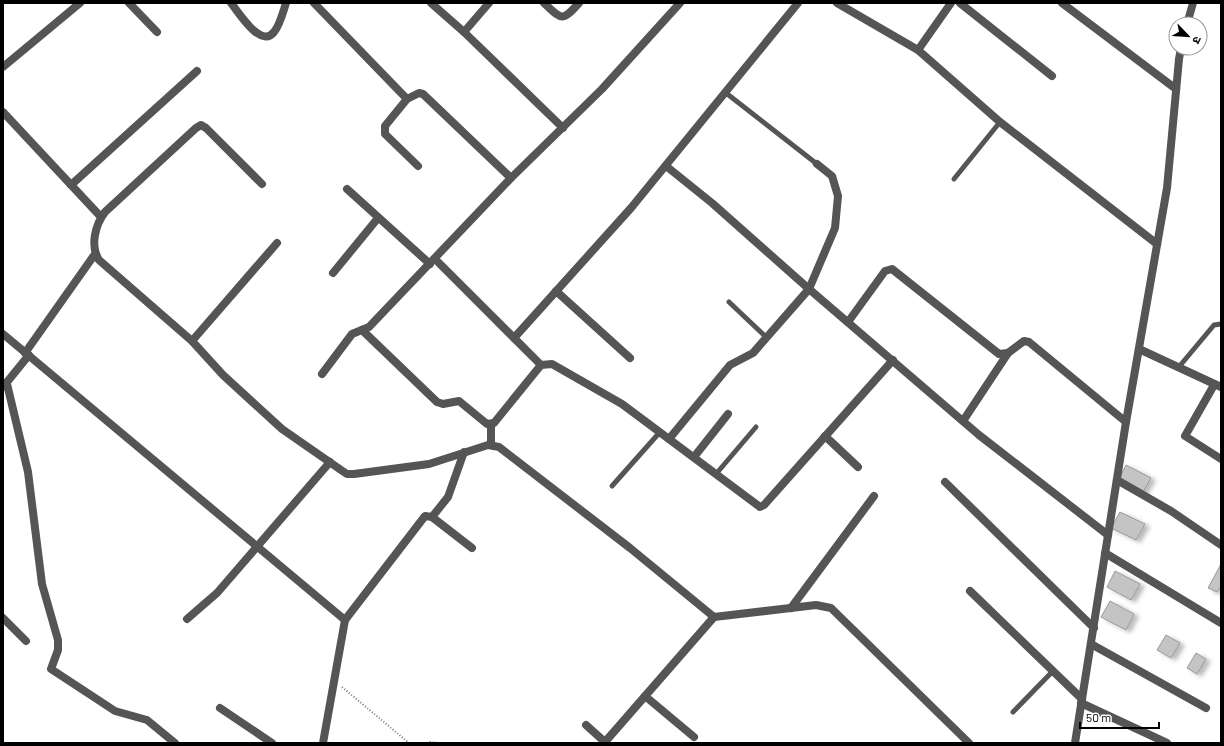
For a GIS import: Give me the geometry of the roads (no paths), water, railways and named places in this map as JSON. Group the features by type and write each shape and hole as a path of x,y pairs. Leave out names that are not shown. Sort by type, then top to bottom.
{"street":[{"path":"3,67 80,3"},
{"path":"129,3 157,32"},
{"path":"230,3 258,35 266,37 275,32 286,3"},
{"path":"314,3 407,99"},
{"path":"432,3 563,128"},
{"path":"464,32 489,3"},
{"path":"544,3 563,18 567,17 579,3"},
{"path":"322,374 352,334 369,327 511,178 602,89 680,3"},
{"path":"514,338 631,208 798,3"},
{"path":"837,3 918,50 1000,122 1157,244"},
{"path":"918,50 951,3"},
{"path":"960,3 1052,76"},
{"path":"1062,3 1176,89"},
{"path":"1189,16 1193,3"},
{"path":"1075,743 1126,422 1167,188 1176,89 1181,56"},
{"path":"71,185 197,71"},
{"path":"418,166 385,134 384,130 407,99 415,94 423,94 511,178"},
{"path":"3,112 101,217"},
{"path":"262,184 206,128 201,125 190,133 101,217 94,240 95,254 99,260 192,341 223,375 282,429 347,474 429,464 491,444 499,447 630,548 714,617"},
{"path":"669,439 730,365 751,356 809,289 835,228 838,196 832,176 817,164"},
{"path":"666,166 712,202 809,289 963,421 1108,535"},
{"path":"347,189 378,218 432,262 541,365"},
{"path":"333,273 378,218"},
{"path":"192,341 277,243"},
{"path":"95,254 5,386 28,472 42,584 58,640 58,650 51,669 116,711 148,720 175,743"},
{"path":"848,322 885,271 892,269 993,351 999,354 1008,353"},
{"path":"556,291 630,358"},
{"path":"362,330 437,402 443,404 459,401 487,424 491,424"},
{"path":"3,334 344,620"},
{"path":"963,421 1008,353 1024,341 1029,342 1126,422"},
{"path":"1139,349 1217,386 1185,436 1221,459"},
{"path":"491,444 491,424 541,365 552,364 622,404 760,507 764,505 893,360"},
{"path":"694,457 728,414"},
{"path":"825,436 858,467"},
{"path":"432,517 448,496 464,452"},
{"path":"187,619 217,593 330,462"},
{"path":"1117,480 1171,511 1221,545"},
{"path":"945,482 1094,628"},
{"path":"791,608 874,496"},
{"path":"323,743 344,620 426,516 432,517 472,548"},
{"path":"1105,553 1221,623"},
{"path":"970,591 1082,701 1167,743"},
{"path":"586,725 605,742 714,617 791,608 823,606 838,613 969,743"},
{"path":"3,618 26,641"},
{"path":"1091,644 1206,708"},
{"path":"645,696 694,737"},
{"path":"220,708 272,743"}],"lane":[{"path":"726,93 817,164"},
{"path":"954,179 1000,122"},
{"path":"729,302 767,338"},
{"path":"1178,368 1214,325 1221,324"},
{"path":"716,474 756,427"},
{"path":"612,486 660,432"},
{"path":"1013,712 1053,671"}]}
